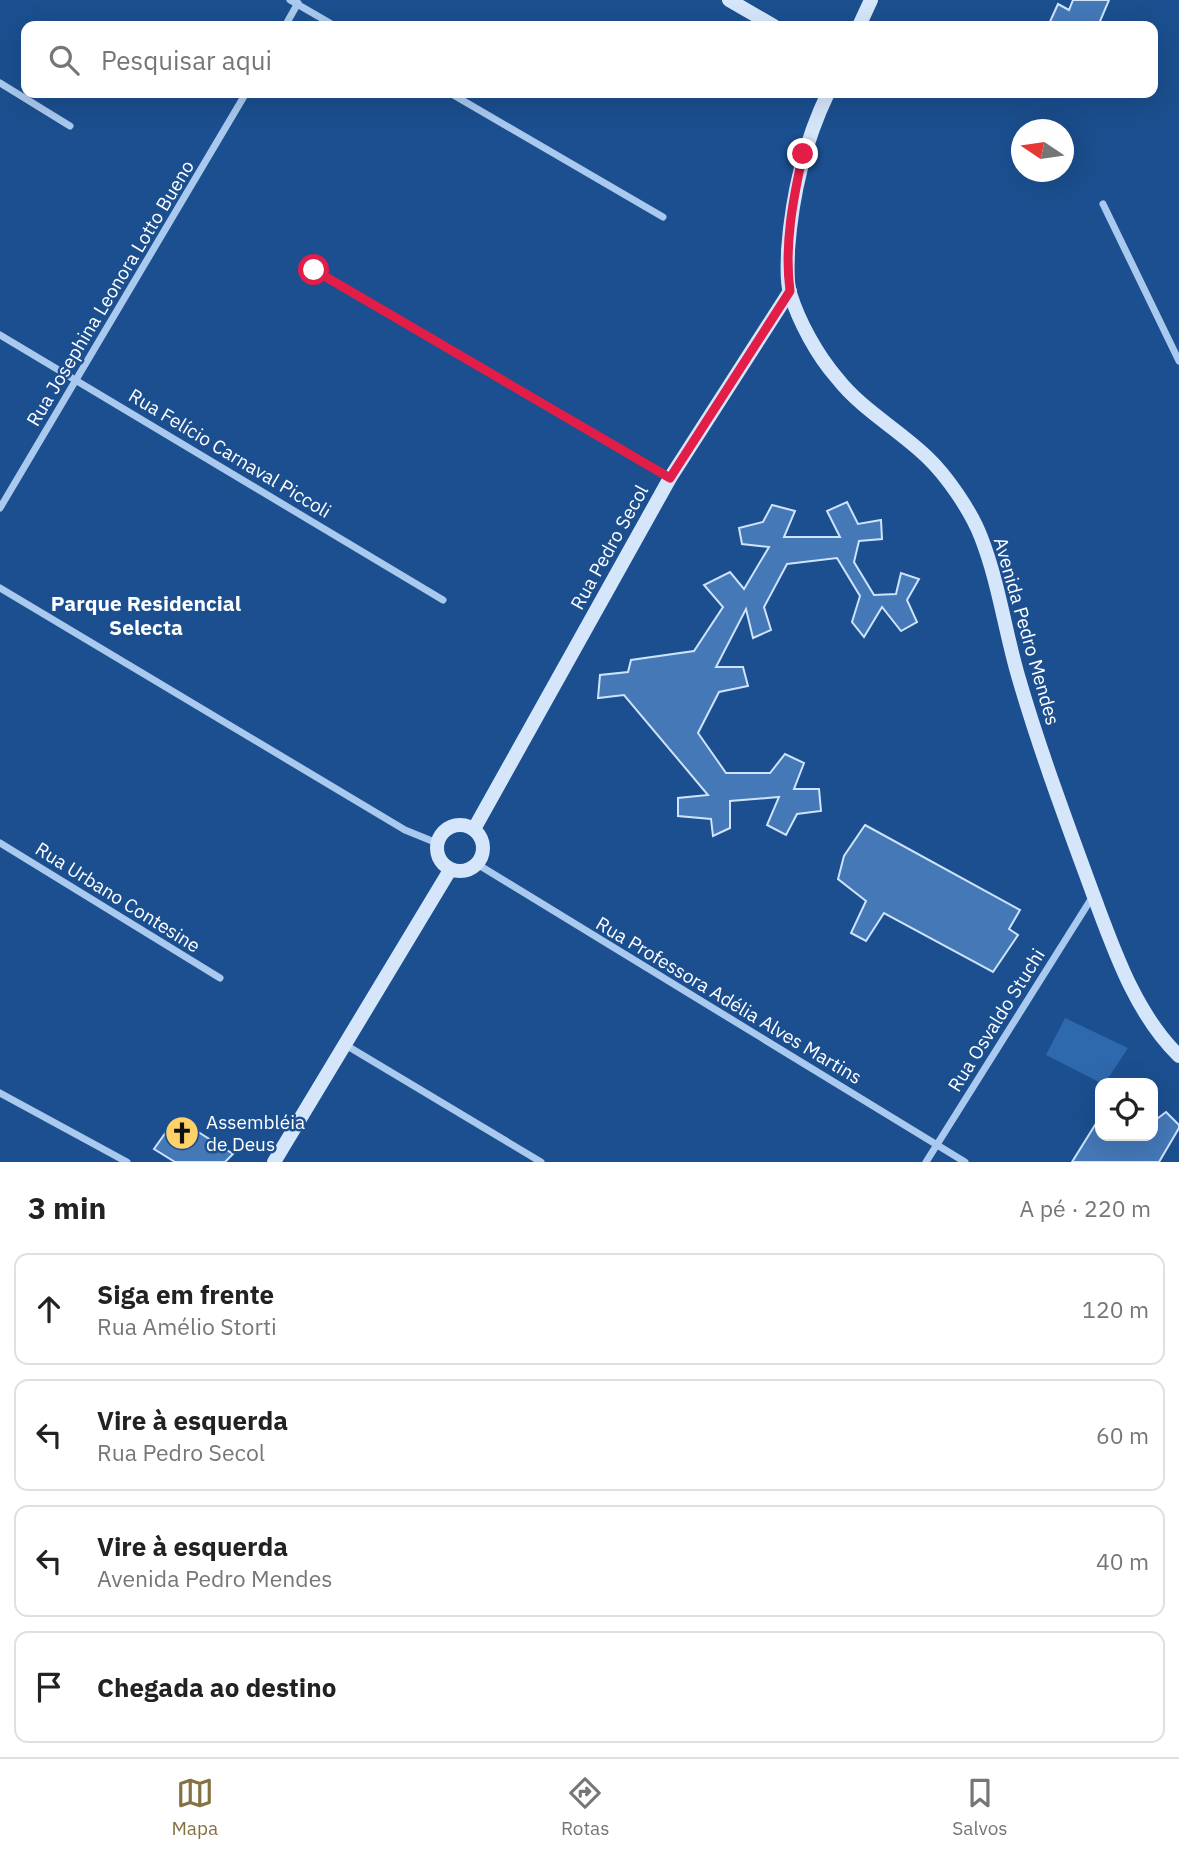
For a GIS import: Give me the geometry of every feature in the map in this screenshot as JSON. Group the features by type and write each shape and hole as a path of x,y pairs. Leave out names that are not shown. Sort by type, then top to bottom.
{"street":[{"path":"729,0 765,21"},
{"path":"861,21 871,0"},
{"path":"287,21 296,1 327,21"},
{"path":"0,83 21,96"},
{"path":"24,98 70,126"},
{"name":"Rua Josephina Leonora Lotto Bueno","path":"0,508 243,98"},
{"path":"459,98 663,217"},
{"name":"Avenida Pedro Mendes","path":"826,98 803,154 794,193 788,263 790,291 804,324 837,379 871,412 928,458 968,510 981,536 990,565 1034,728 1111,944 1153,1024 1179,1056"},
{"path":"1103,204 1179,361"},
{"path":"314,270 670,478"},
{"name":"Rua Pedro Secol","path":"474,829 670,478 790,291"},
{"name":"Rua Felício Carnaval Piccoli","path":"0,335 443,600"},
{"path":"0,588 405,830 437,843"},
{"path":"463,825 474,829 481,838 482,857 469,870 450,870 442,863 437,853 437,843 442,833 452,826 463,825"},
{"name":"Rua Urbano Contesine","path":"0,843 220,978"},
{"name":"Rua Professora Adélia Alves Martins","path":"477,864 965,1162"},
{"path":"274,1162 450,870"},
{"name":"Rua Osvaldo Stuchi","path":"926,1162 1093,895"},
{"path":"344,1044 541,1162"},
{"path":"0,1093 127,1162"}],"shaded area":[{"path":"1065,1018 1128,1048 1108,1078 1095,1080 1046,1055"}],"building":[{"path":"1073,0 1109,0 1100,21 1050,21 1058,4 1069,10"},
{"path":"847,502 858,524 881,520 882,539 859,541 854,562 874,595 896,594 901,573 919,579 907,600 917,622 901,631 882,607 864,637 852,622 860,596 837,558 787,564 764,607 771,630 753,638 746,609 716,667 743,667 748,686 719,692 698,733 726,773 770,773 785,754 804,763 794,789 819,789 821,811 797,814 786,835 767,825 779,797 730,801 730,828 713,836 711,819 678,816 678,798 708,795 624,695 598,698 600,675 628,672 631,660 694,651 723,607 704,585 730,572 744,589 769,547 742,544 739,528 763,522 772,505 795,511 784,537 840,537 827,511"},
{"path":"865,825 1020,910 1009,929 1018,935 993,972 884,913 866,941 851,933 866,901 838,879 844,856"},
{"path":"1166,1112 1179,1125 1159,1162 1072,1162 1095,1125 1095,1141 1158,1141 1158,1118"},
{"name":"Assembléia de Deus","path":"176,1118 233,1154 225,1162 175,1162 154,1149"}],"place":[{"name":"Assembléia de Deus","path":"182,1133"}],"district":[{"name":"Parque Residencial Selecta","path":"146,615"}],"route":[{"path":"314,270 670,478 790,291 789,232 803,154"}]}
